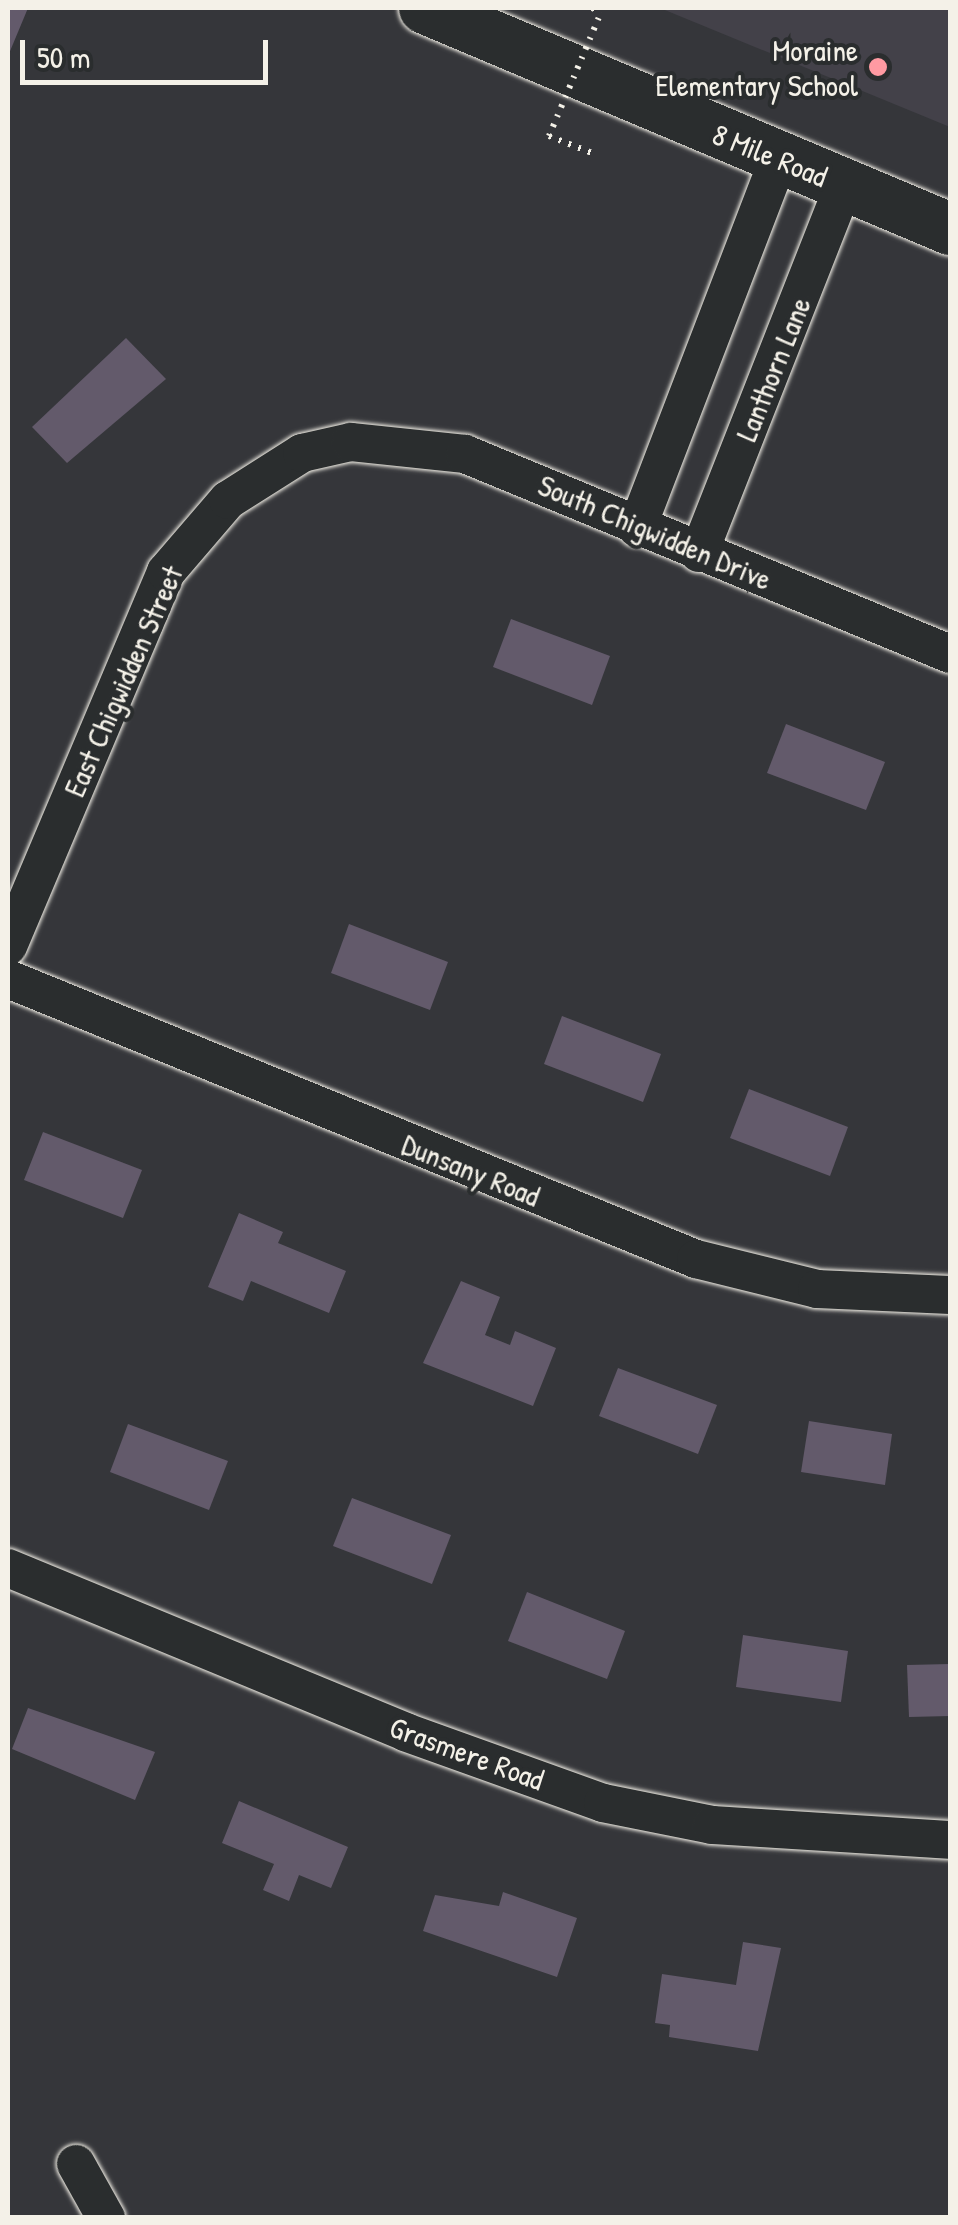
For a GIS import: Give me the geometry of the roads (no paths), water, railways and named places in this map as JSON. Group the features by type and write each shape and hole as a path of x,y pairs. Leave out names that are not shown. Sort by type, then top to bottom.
{"main road":[{"name":"8 Mile Road","path":"424,8 778,160 950,229"}],"street":[{"path":"638,528 778,160"},
{"name":"Lanthorn Lane","path":"700,552 844,186"},
{"name":"South Chigwidden Drive","path":"351,442 465,454 950,654"},
{"name":"East Chigwidden Street","path":"8,946 166,572 228,500 302,454 351,442"},
{"name":"Dunsany Road","path":"8,979 696,1259 817,1289 950,1295"},
{"name":"Grasmere Road","path":"8,1568 404,1732 603,1802 712,1825 950,1840"},
{"path":"76,2164 106,2218"}],"place":[{"name":"Moraine Elementary School","path":"878,67"}]}
